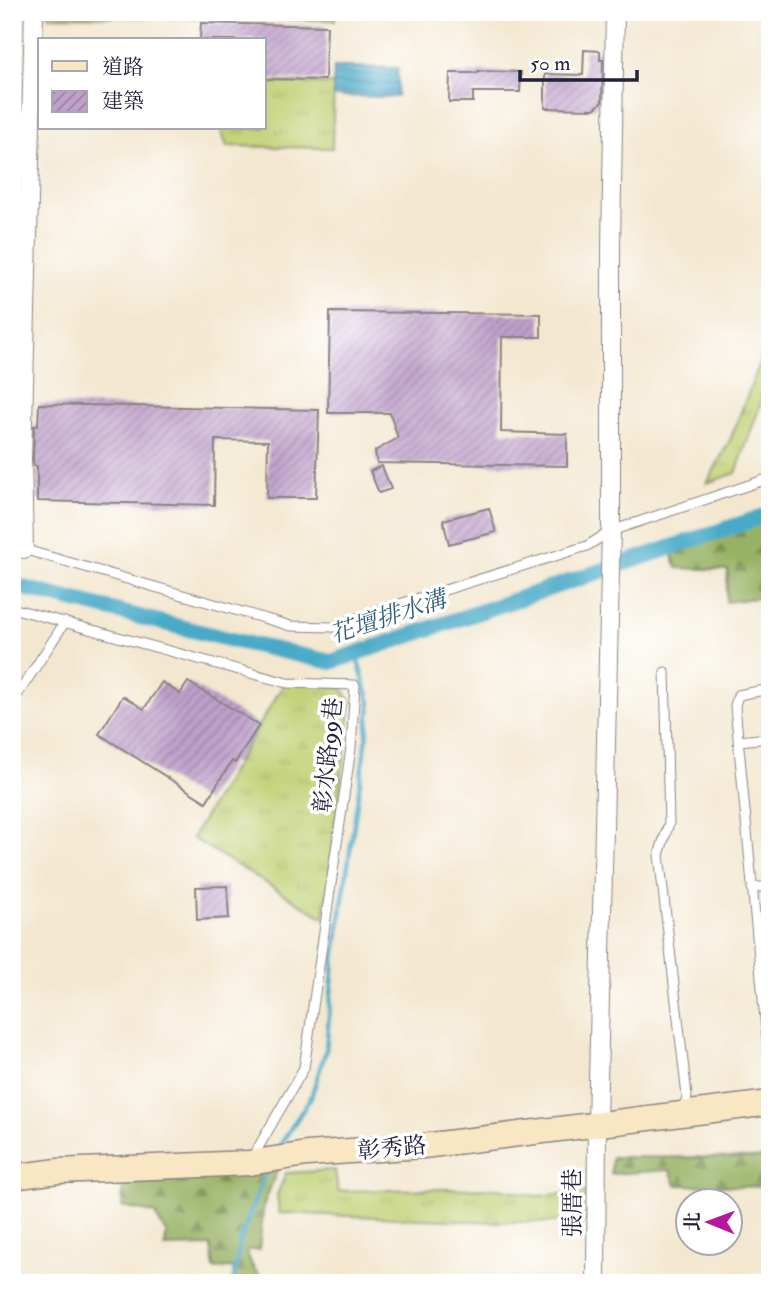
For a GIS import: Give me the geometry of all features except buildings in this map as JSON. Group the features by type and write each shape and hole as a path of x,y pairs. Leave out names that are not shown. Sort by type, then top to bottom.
{"street":[{"path":"18,548 34,12"},
{"name":"張厝巷","path":"596,1283 597,1124 611,531 611,245 615,12"},
{"name":"彰秀路","path":"12,1177 58,1171 249,1163 307,1154 423,1146 770,1103"}],"lane":[{"path":"18,548 291,626 333,627 587,546 611,531 770,478"},
{"name":"彰水路99巷","path":"12,608 287,683 355,685 351,748 304,1068 249,1163"},
{"path":"12,703 65,622"},
{"path":"666,672 668,823 659,855 687,1096 683,1114"},
{"path":"770,689 738,695 734,706 770,1072"},
{"path":"738,741 770,738"},
{"path":"752,888 770,886"}],"green space":[{"path":"49,12 335,12 335,20 49,16"},
{"path":"266,82 334,84 332,148 227,146 221,130 266,130"},
{"path":"770,337 770,377 736,473 707,483 730,440"},
{"path":"770,509 770,596 726,602 728,570 677,568 669,546"},
{"path":"286,680 342,688 351,702 324,918 192,838"},
{"path":"612,1157 770,1158 770,1187 676,1185 670,1170 611,1174"},
{"path":"282,1158 264,1204 259,1250 247,1250 254,1269 270,1283 234,1283 233,1268 214,1269 211,1246 165,1247 166,1233 154,1213 122,1207 123,1175"},
{"path":"335,1170 338,1191 499,1188 536,1196 597,1191 595,1214 583,1222 493,1222 279,1213 277,1195 286,1173"}],"water":[{"path":"334,67 398,68 397,97 333,96"}],"waterway":[{"name":"花壇排水溝","path":"12,585 331,662 770,514"},
{"path":"277,1150 311,1097 326,1050 334,960 370,703 356,654"},
{"path":"233,1283 240,1241 266,1170"}]}
